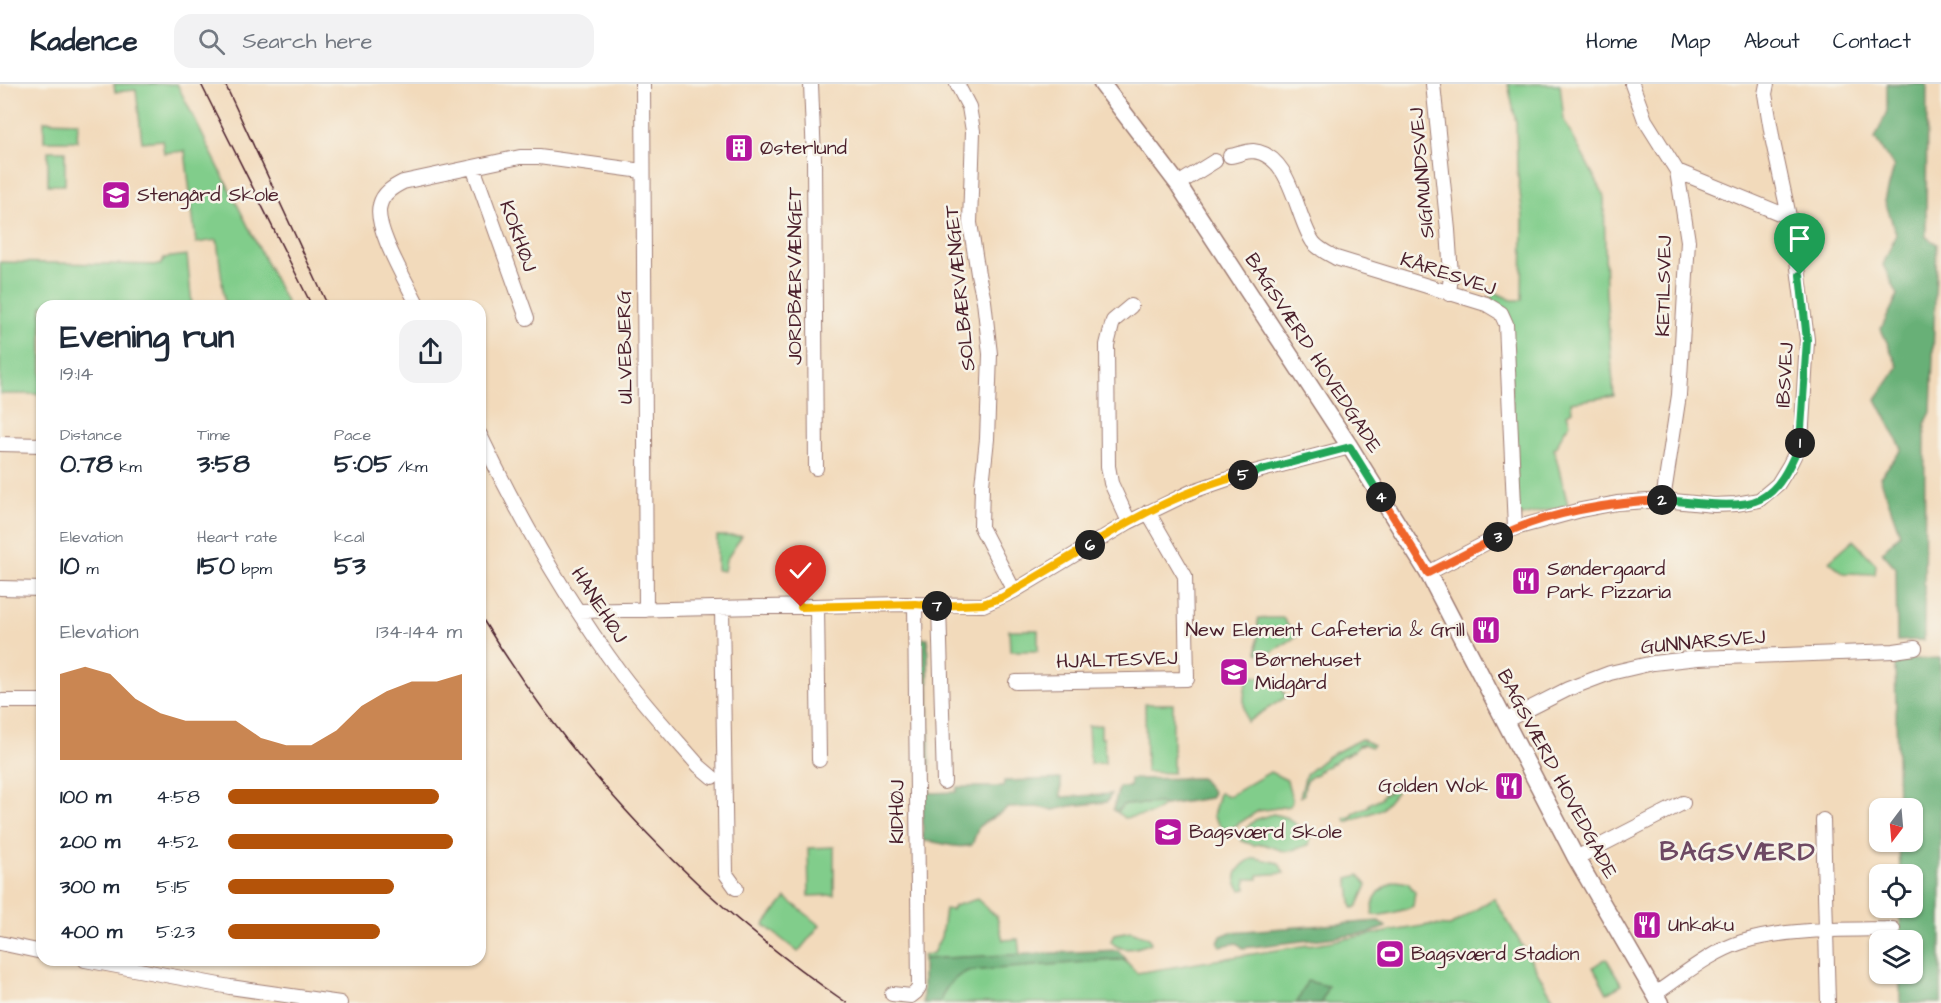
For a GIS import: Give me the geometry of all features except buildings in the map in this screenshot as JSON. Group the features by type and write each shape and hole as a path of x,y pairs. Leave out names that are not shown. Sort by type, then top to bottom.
{"street":[{"name":"ULVEBJERG","path":"643,84 646,610"},
{"name":"JORDBÆRVÆNGET","path":"812,84 816,468"},
{"name":"SOLBÆRVÆNGET","path":"957,84 969,107 973,131 970,223 984,301 990,354 981,527 1014,591"},
{"name":"BAGSVÆRD HOVEDGADE","path":"1102,84 1178,184 1350,447 1428,573 1576,858 1657,998"},
{"name":"SIGMUNDSVEJ","path":"1433,84 1448,230 1451,275 1449,294"},
{"name":"KETILSVEJ","path":"1632,84 1645,120 1677,171 1688,242 1680,395 1663,500"},
{"name":"IBSVEJ","path":"1428,573 1515,528 1617,503 1663,500 1723,505 1759,500 1778,484 1790,466 1801,442 1807,340 1797,255 1765,94 1767,84"},
{"name":"KÅRESVEJ","path":"1230,156 1252,151 1270,156 1286,175 1300,216 1314,244 1336,258 1486,304 1501,313 1506,324 1515,528"},
{"path":"415,300 382,230 379,216 380,205 392,188 403,182 520,157 540,157 642,171"},
{"path":"1178,184 1215,161"},
{"name":"KOKHØJ","path":"473,167 527,318"},
{"path":"1677,171 1789,217"},
{"path":"1129,522 1114,490 1108,466 1107,345 1113,321 1131,306"},
{"path":"0,444 36,445"},
{"name":"HANEHØJ","path":"486,447 527,526 622,676 699,766 712,777"},
{"path":"579,611 983,604 1014,591 1129,522 1193,491 1231,478 1350,447"},
{"name":"HJALTESVEJ","path":"1016,682 1187,680 1185,576 1148,512"},
{"path":"0,588 36,589"},
{"name":"KIDHØJ","path":"891,994 911,996 919,987 915,604"},
{"path":"817,606 819,760"},
{"path":"939,606 944,782"},
{"path":"722,608 726,874 736,888"},
{"name":"GUNNARSVEJ","path":"1504,722 1568,689 1610,673 1653,663 1698,658 1894,651 1915,648"},
{"path":"0,701 36,701"},
{"path":"1576,858 1683,803"},
{"path":"1823,820 1827,1003"},
{"path":"1657,998 1715,954 1740,942 1764,936 1893,929"},
{"path":"0,943 36,951"},
{"path":"117,966 230,987 340,1003"}],"green space":[{"path":"114,84 177,84 285,300 224,300 217,240 196,243 185,151 164,153 162,140 142,142 136,90 115,92"},
{"path":"1508,84 1560,84 1564,120 1604,195 1606,293 1614,396 1571,402 1572,411 1567,414 1570,423 1554,449 1568,505 1518,517 1507,313 1493,304 1490,290 1512,300 1522,300 1523,218 1517,169 1516,122"},
{"path":"1887,84 1927,84 1926,237 1937,244 1931,412 1925,424 1924,640 1897,641 1896,568 1882,552 1900,534 1880,477 1902,449 1876,399 1898,367 1881,329 1898,295 1883,265 1896,234 1885,201 1894,167 1875,139 1887,111"},
{"path":"44,121 78,122 77,141 44,141"},
{"path":"48,151 65,151 65,185 48,185"},
{"path":"187,255 191,300 36,300 36,394 0,394 0,262 161,265 164,258"},
{"path":"717,536 742,536 726,560 724,571 717,570"},
{"path":"1853,540 1876,564 1875,574 1844,573 1829,561"},
{"path":"1258,618 1283,618 1296,637 1265,656 1257,653"},
{"path":"1009,630 1038,630 1038,651 1010,651"},
{"path":"920,638 928,638 930,793 956,792 957,787 1003,787 1004,781 1061,779 1061,797 1111,794 1107,802 1054,810 1036,807 1008,808 979,826 972,845 954,846 923,841"},
{"path":"1940,658 1941,1003 1900,1003 1900,984 1923,984 1923,930 1900,930 1900,918 1923,918 1923,864 1900,864 1899,852 1923,852 1923,798 1898,798 1895,660"},
{"path":"1250,676 1277,679 1286,697 1247,722 1244,698"},
{"path":"1145,704 1173,704 1173,773 1146,772"},
{"path":"1101,725 1105,763 1090,764 1088,726"},
{"path":"1361,739 1373,745 1371,747 1359,745 1353,752 1343,755 1333,764 1330,763 1329,766 1319,770 1307,781 1304,795 1300,797 1306,774 1327,757"},
{"path":"1270,772 1287,780 1292,800 1290,806 1258,811 1229,830 1221,827 1213,816 1219,793 1229,796"},
{"path":"1201,778 1213,792 1210,798 1165,805 1160,803 1123,805 1117,812 1113,810 1119,787 1130,787 1130,779"},
{"path":"1394,782 1396,792 1382,809 1346,822 1345,818 1353,816 1353,813 1389,793 1388,786"},
{"path":"1160,803 1165,805 1151,814 1124,818 1117,812 1123,805"},
{"path":"1273,814 1288,818 1311,837 1309,845 1286,852 1263,844 1253,845 1242,841 1240,834 1255,820"},
{"path":"834,847 834,895 809,896 808,848"},
{"path":"1255,858 1279,863 1284,873 1258,875 1258,879 1246,879 1246,889 1241,890 1236,881 1237,873 1245,863"},
{"path":"1359,875 1367,885 1357,907 1352,908 1348,878"},
{"path":"1396,881 1408,883 1415,892 1413,906 1393,913 1372,915 1378,894"},
{"path":"786,898 820,925 798,952 764,925"},
{"name":"Bagsværd Stadion","path":"1494,898 1556,1003 933,1003 935,964 1125,960 1137,973 1429,925 1450,926"},
{"path":"977,899 997,917 1003,940 1018,939 1020,955 923,959 923,956 933,953 941,937 945,909 952,910 954,906"},
{"path":"1379,921 1386,927 1370,933 1243,948 1237,943 1220,946 1218,943 1221,936 1231,932"},
{"path":"1131,931 1149,938 1151,943 1124,949 1111,941 1114,934"},
{"path":"1118,950 1126,959 968,971 950,984 940,1003 923,1003 923,959"},
{"path":"1606,958 1622,985 1607,993 1593,967"},
{"path":"1307,981 1328,986 1321,1003 1297,1003"}],"tram line":[{"path":"201,84 309,300"},
{"path":"225,84 325,300"},
{"path":"486,624 556,726 642,828 740,921 792,964 847,1003"}],"place":[{"name":"Østerlund","path":"739,148"},
{"name":"Stengård Skole","path":"116,195"},
{"name":"Søndergaard Park Pizzaria","path":"1526,581"},
{"name":"New Element Cafeteria & Grill","path":"1486,630"},
{"name":"Børnehuset Midgård","path":"1234,672"},
{"name":"Golden Wok","path":"1509,786"},
{"name":"Bagsværd Skole","path":"1168,832"},
{"name":"Unkaku","path":"1647,925"},
{"name":"Bagsværd Stadion","path":"1390,954"}],"district":[{"name":"BAGSVÆRD","path":"1738,852"}],"route":[{"path":"801,607 983,604 1003,597 1129,522 1193,491 1231,478 1350,447 1428,573 1515,528 1581,510 1635,501 1663,500 1723,505 1759,500 1778,484 1790,466 1801,442 1807,340 1800,275"}]}
